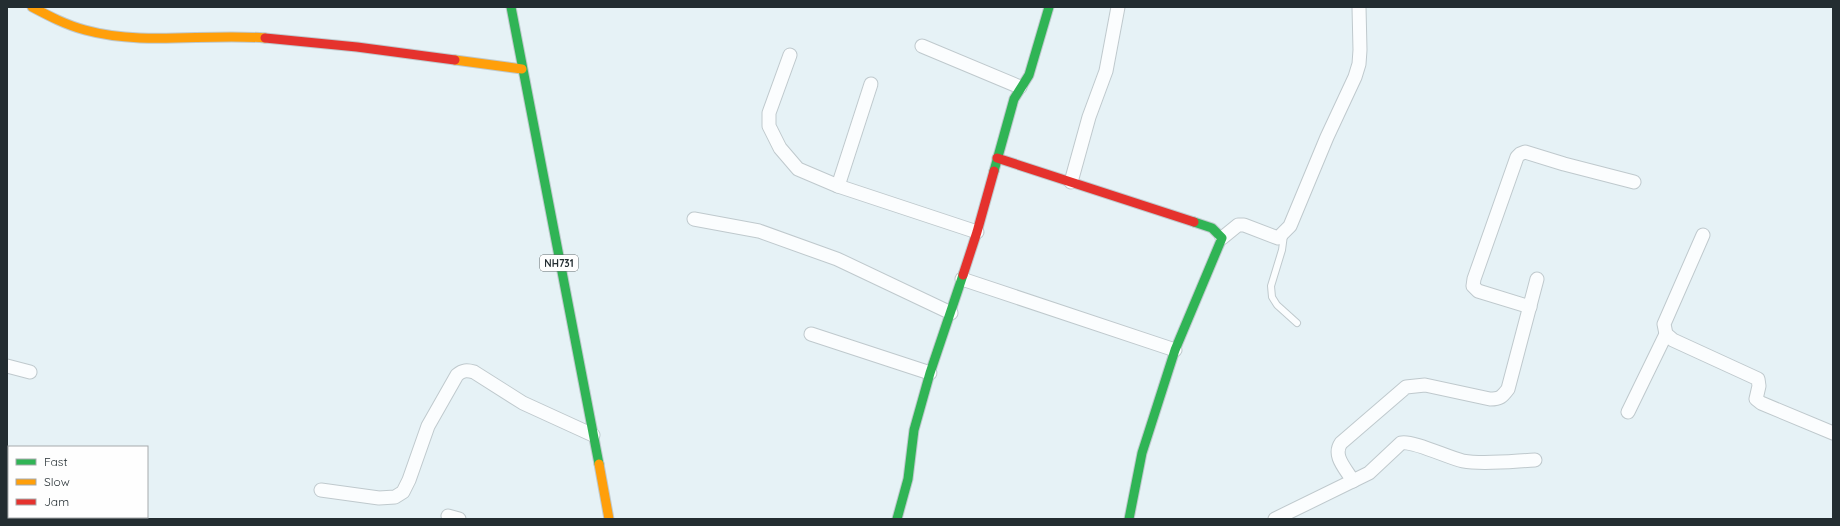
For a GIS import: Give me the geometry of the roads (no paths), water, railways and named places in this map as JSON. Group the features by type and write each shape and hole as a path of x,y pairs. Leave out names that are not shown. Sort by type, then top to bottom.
{"main road":[{"path":"32,7 49,18 83,29 128,38 255,37 343,44 522,69"},
{"name":"NH731","path":"511,7 609,519"},
{"path":"897,519 908,480 913,434 930,373 951,314 977,232 1014,99 1020,87 1029,75 1049,7"},
{"path":"997,158 1212,228 1222,238 1175,350 1142,453 1129,519"}],"street":[{"path":"1071,182 1089,117 1106,71 1118,7"},
{"path":"1222,238 1238,225 1244,225 1275,238 1278,238 1284,234 1290,226 1327,137 1355,78 1359,64 1360,50 1359,7"},
{"path":"922,46 1020,87"},
{"path":"790,55 769,113 769,126 780,148 798,169 838,186 977,232"},
{"path":"838,186 871,84"},
{"path":"1530,307 1478,291 1473,286 1474,279 1517,157 1525,152 1564,164 1634,182"},
{"path":"694,218 759,231 837,259 951,314"},
{"path":"1628,412 1666,334 1664,324 1703,235"},
{"path":"962,279 1175,350"},
{"path":"1353,481 1337,455 1337,448 1341,442 1406,387 1425,385 1490,399 1498,399 1502,397 1508,389 1537,279"},
{"path":"811,334 930,373"},
{"path":"1666,334 1673,340 1758,379 1759,386 1756,399 1761,403 1833,433"},
{"path":"7,366 30,372"},
{"path":"321,490 379,498 395,497 403,492 409,480 428,426 457,375 461,371 467,370 474,372 523,403 593,435"},
{"path":"1275,519 1369,473 1405,442 1412,443 1441,455 1465,461 1535,460"}],"lane":[{"path":"1284,234 1282,250 1271,286 1272,297 1277,305 1298,323"}]}
